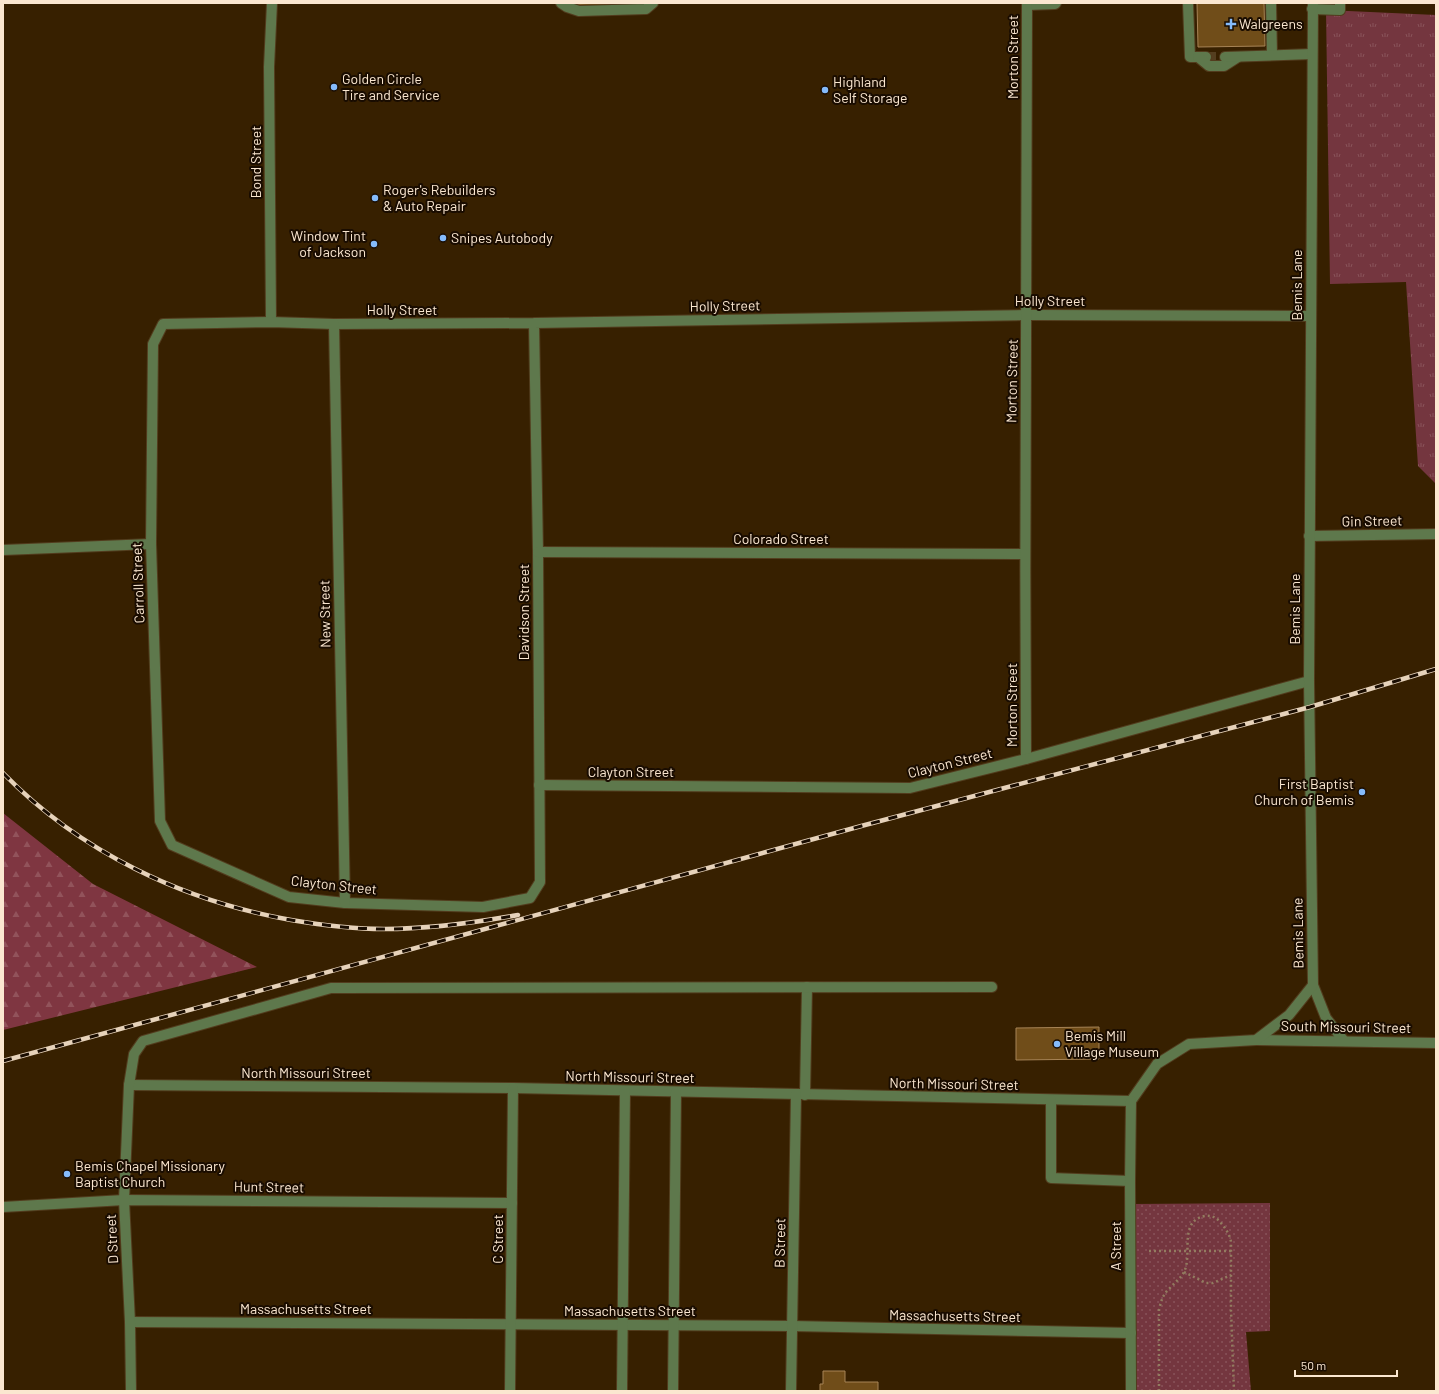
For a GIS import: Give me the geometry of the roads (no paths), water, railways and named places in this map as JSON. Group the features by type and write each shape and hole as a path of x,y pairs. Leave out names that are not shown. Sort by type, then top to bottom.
{"street":[{"name":"Bond Street","path":"271,322 269,67 272,3"},
{"path":"561,3 567,7 579,11 646,9 653,3"},
{"path":"1027,4 1056,3"},
{"path":"1188,3 1190,57 1202,57 1209,66 1224,66 1240,56"},
{"path":"1271,3 1272,56"},
{"path":"1312,6 1340,10 1340,3"},
{"name":"Morton Street","path":"1026,759 1024,554 1027,314 1027,4"},
{"name":"Bemis Lane","path":"1256,1040 1289,1015 1313,985 1309,681 1312,6"},
{"path":"1225,57 1312,54"},
{"name":"Holly Street","path":"153,344 163,324 271,322 334,324 534,323 1027,314 1311,316"},
{"name":"Davidson Street","path":"530,898 540,882 538,552 534,323"},
{"name":"New Street","path":"334,324 344,903"},
{"name":"Carroll Street","path":"153,344 151,544 160,821"},
{"name":"Gin Street","path":"1309,536 1436,534"},
{"path":"3,550 151,544"},
{"name":"Colorado Street","path":"538,552 1024,554"},
{"name":"Clayton Street","path":"539,786 910,788 1026,759 1309,681"},
{"name":"Clayton Street","path":"160,821 172,845 289,897 344,903 483,907 530,898"},
{"path":"1313,985 1326,1018 1344,1041"},
{"name":"B Street","path":"791,1391 800,1095 807,987"},
{"name":"D Street","path":"131,1391 130,1322 124,1200 129,1085 134,1054 143,1040 331,988 992,987"},
{"path":"1131,1101 1157,1064 1189,1044 1256,1040"},
{"name":"South Missouri Street","path":"1256,1040 1436,1042"},
{"name":"North Missouri Street","path":"129,1085 513,1088 1131,1101"},
{"name":"C Street","path":"510,1391 513,1088"},
{"path":"622,1391 625,1091"},
{"path":"673,1391 676,1092"},
{"path":"1051,1100 1051,1178 1130,1181"},
{"name":"A Street","path":"1131,1101 1131,1391"},
{"name":"Hunt Street","path":"3,1206 124,1200 512,1203"},
{"name":"Massachusetts Street","path":"130,1322 792,1326 1131,1334"}],"tunnel":[{"path":"1206,57 1225,57"}],"railway":[{"path":"3,1061 865,825 1310,707 1436,669"},
{"path":"3,773 33,801 65,827 99,849 135,869 173,886 211,900 291,920 361,928 418,928 485,921 518,915"}],"place":[{"name":"Walgreens","path":"1231,24"},
{"name":"Golden Circle Tire and Service","path":"334,87"},
{"name":"Highland Self Storage","path":"825,90"},
{"name":"Roger's Rebuilders & Auto Repair","path":"375,198"},
{"name":"Snipes Autobody","path":"443,238"},
{"name":"Window Tint of Jackson","path":"374,244"},
{"name":"First Baptist Church of Bemis","path":"1362,792"},
{"name":"Bemis Mill Village Museum","path":"1057,1044"},
{"name":"Bemis Chapel Missionary Baptist Church","path":"67,1174"}]}
